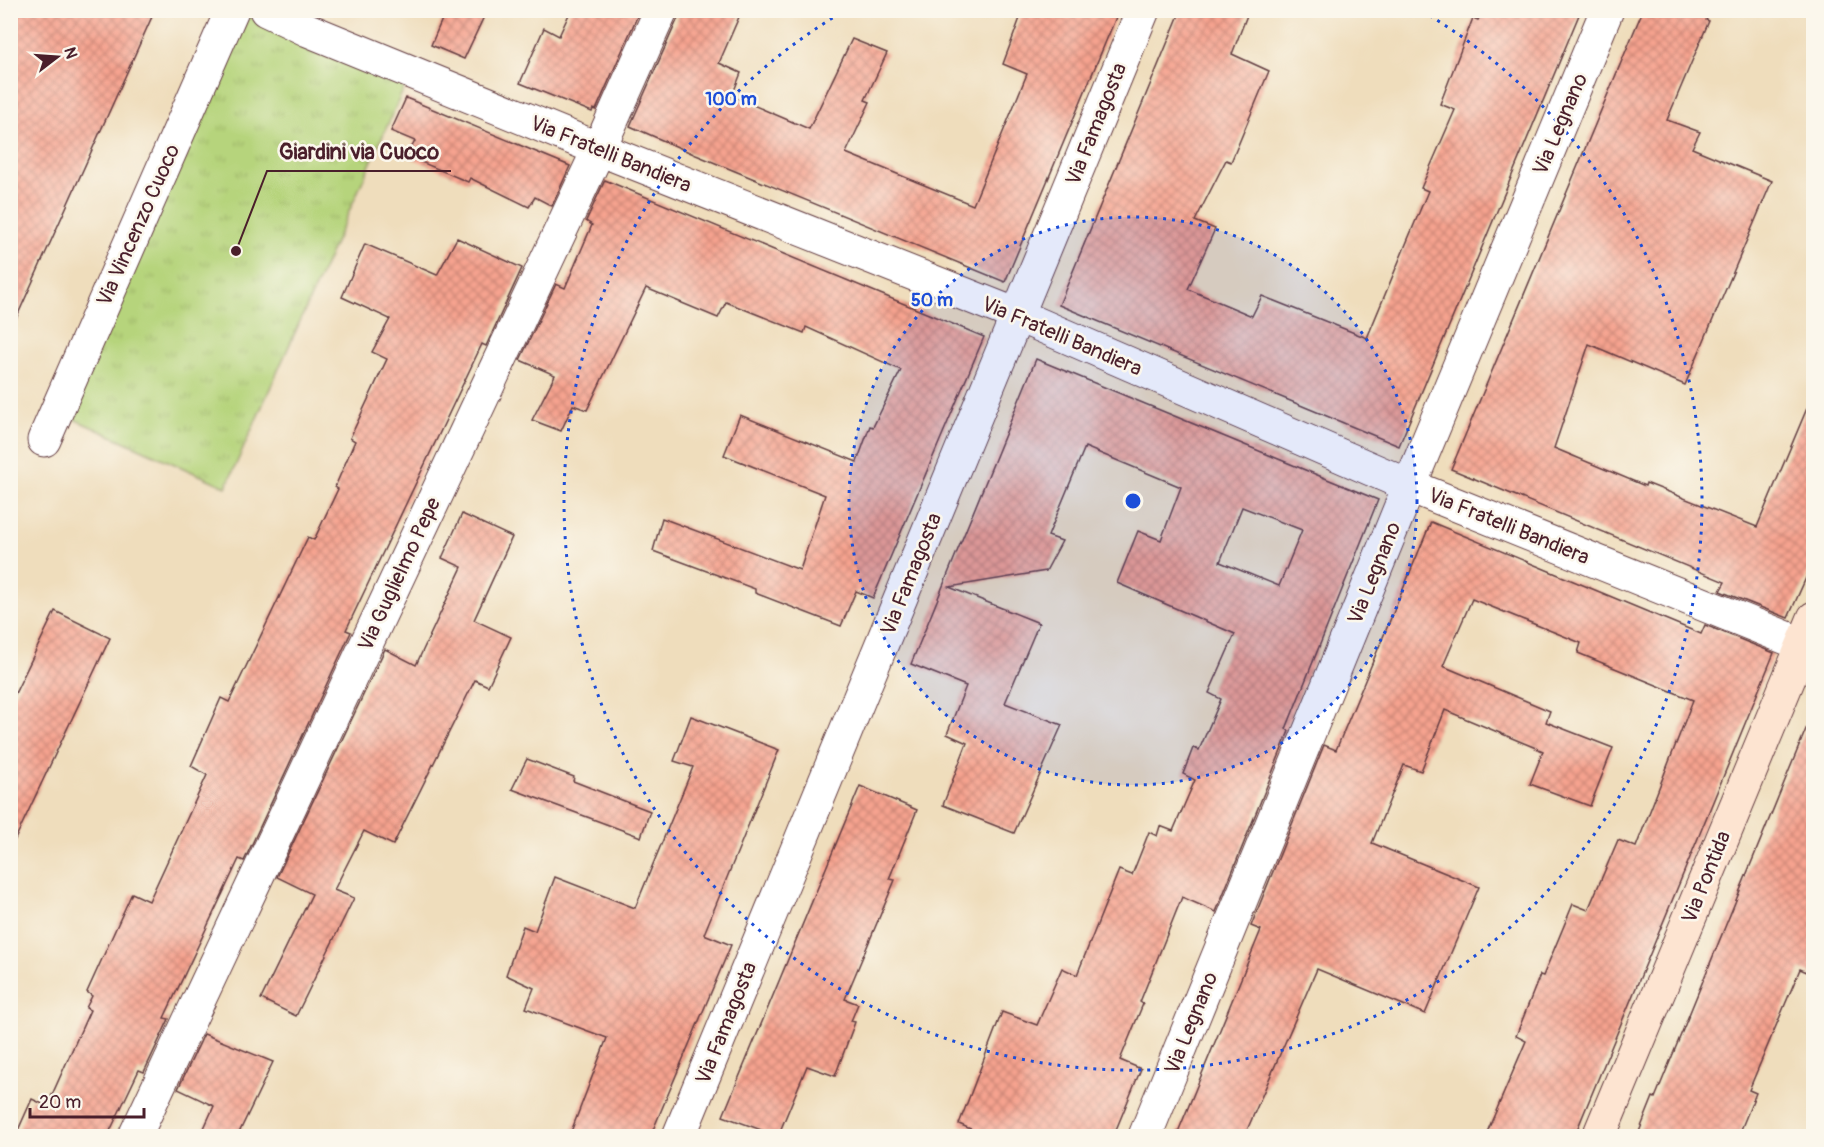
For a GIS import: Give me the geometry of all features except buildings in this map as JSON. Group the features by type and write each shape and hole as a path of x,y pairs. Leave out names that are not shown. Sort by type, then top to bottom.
{"street":[{"name":"Via Vincenzo Cuoco","path":"44,440 232,10"},
{"path":"266,10 312,20"},
{"name":"Via Guglielmo Pepe","path":"135,1137 599,149 661,10"},
{"name":"Via Famagosta","path":"679,1137 1143,10"},
{"name":"Via Legnano","path":"1145,1137 1607,10"},
{"name":"Via Fratelli Bandiera","path":"312,20 599,149 1017,315 1410,486 1810,637"},
{"name":"Via Pontida","path":"1599,1137 1810,637"}],"green space":[{"path":"243,14 405,86 226,487 67,416"}],"place":[{"name":"Giardini via Cuoco","path":"236,251"}]}
